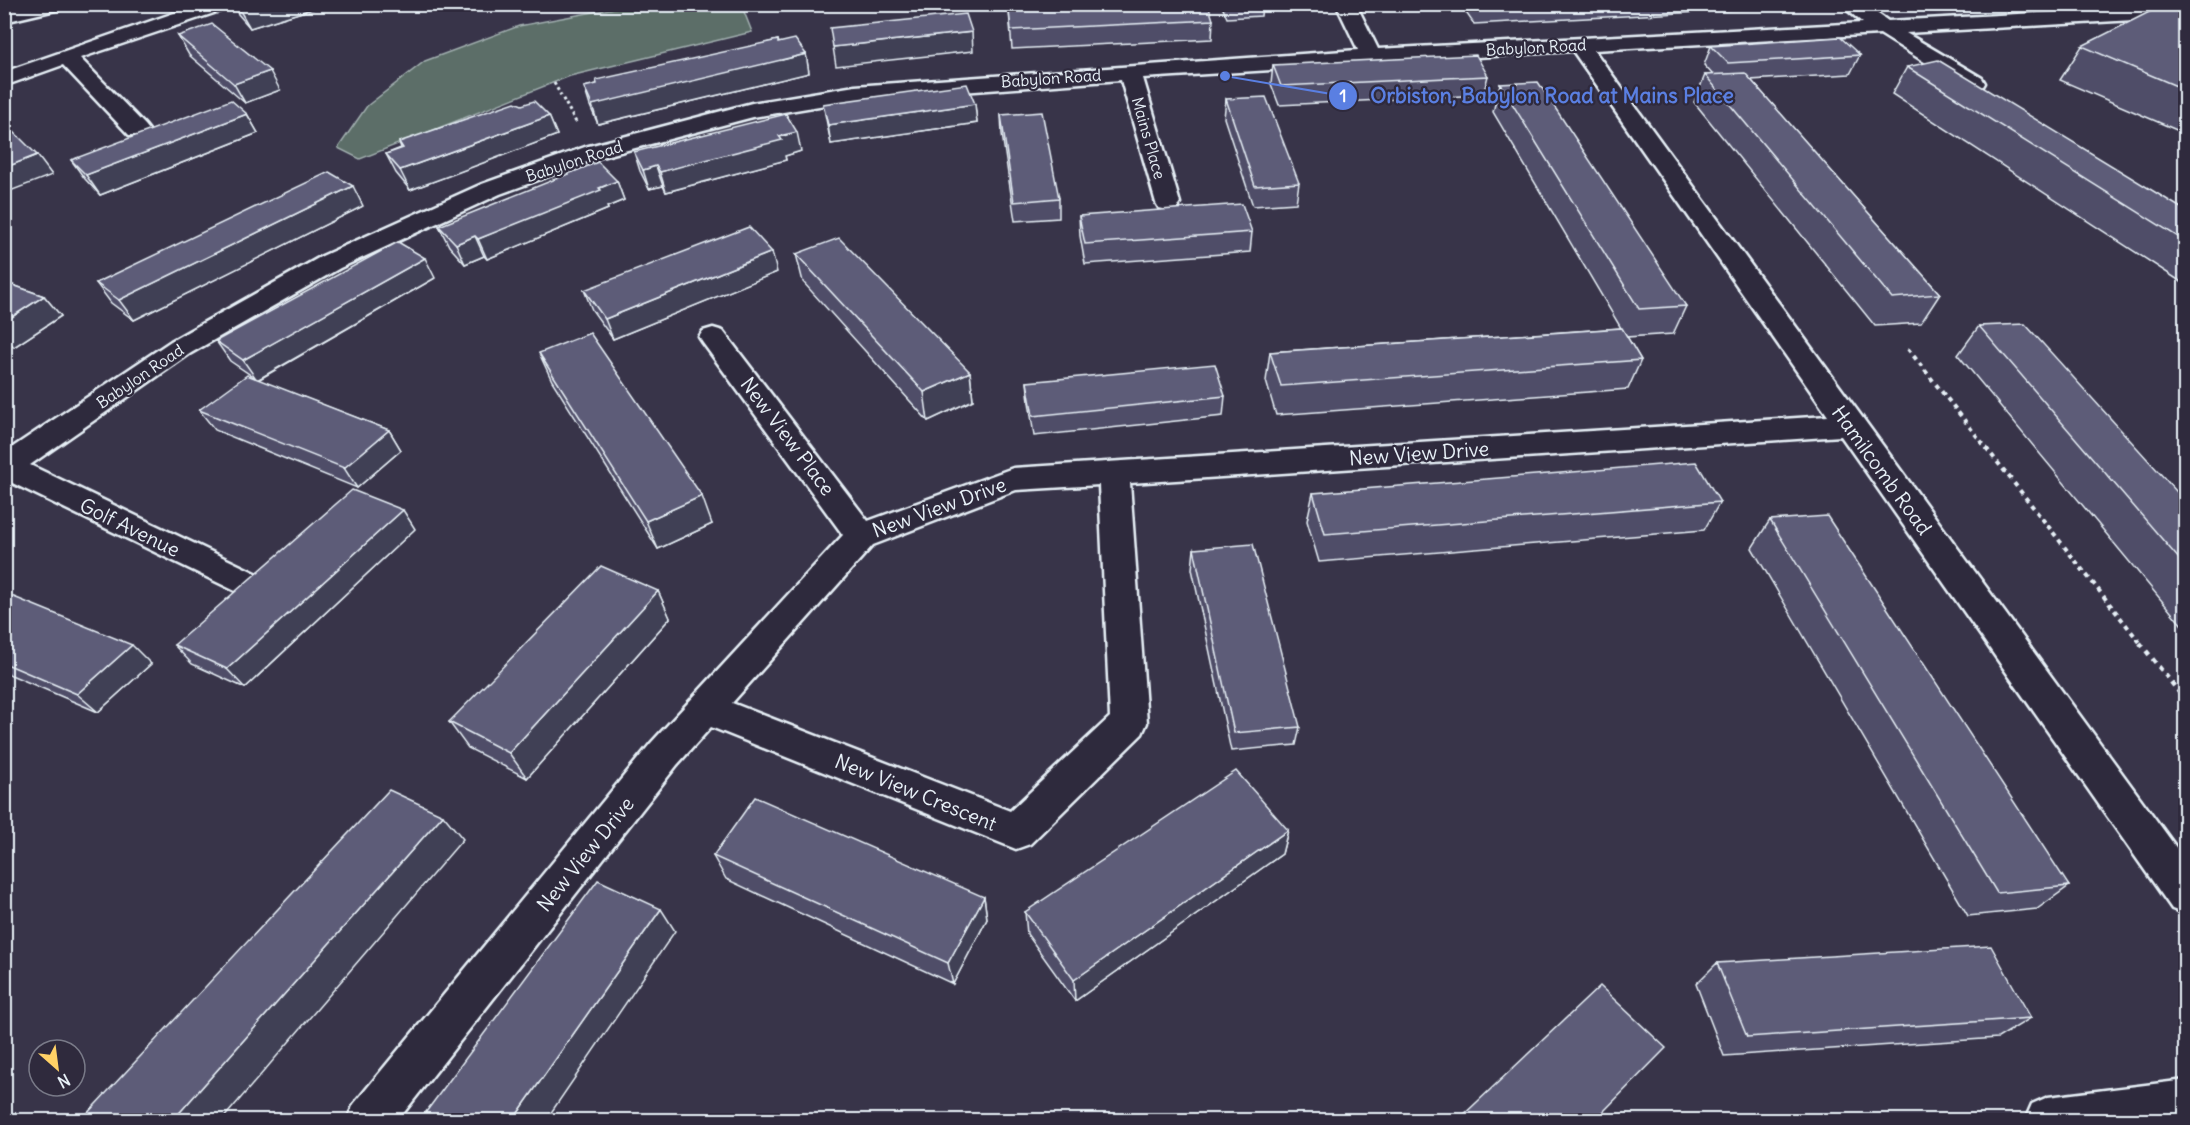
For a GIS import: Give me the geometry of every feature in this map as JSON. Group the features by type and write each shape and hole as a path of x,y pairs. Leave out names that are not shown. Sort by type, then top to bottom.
{"street":[{"path":"4,80 66,56 222,4"},
{"path":"1346,4 1371,56"},
{"path":"1850,4 1884,28 1994,95"},
{"name":"Babylon Road","path":"5,467 181,347 331,262 491,189 593,152 752,110 855,93 1130,72 1371,56 2186,11"},
{"name":"Hamilcomb Road","path":"1579,45 2186,895"},
{"path":"66,56 137,130"},
{"name":"Mains Place","path":"1130,72 1168,203"},
{"name":"New View Place","path":"713,337 862,536"},
{"name":"New View Drive","path":"370,1120 664,754 862,536 1013,479 1850,425"},
{"name":"Golf Avenue","path":"5,467 255,587"},
{"name":"New View Crescent","path":"706,709 1016,831 1129,723 1114,473"},
{"path":"2048,1120 2186,1103"}],"lane":[{"path":"4,17 58,4"}],"path":[{"path":"554,83 582,134"},
{"path":"1908,349 2186,701"}],"green space":[{"path":"741,4 752,32 570,76 360,159 338,148 367,106 425,61 519,26 631,5"}],"building":[{"path":"235,4 256,4 239,9"},
{"path":"1144,4 1208,4 1213,20 1011,30 1009,11"},
{"path":"2165,4 2186,4 2186,90 2082,46"},
{"path":"966,14 972,32 833,47 830,28"},
{"path":"212,24 270,71 234,84 178,36"},
{"path":"1840,37 1860,55 1728,63 1711,46"},
{"path":"795,39 806,54 592,105 584,87 597,84 596,80 778,40 778,43"},
{"path":"1476,55 1488,76 1281,86 1273,65"},
{"path":"1938,60 2186,211 2186,242 1907,67"},
{"path":"1745,73 1940,294 1892,298 1705,75"},
{"path":"1538,82 1686,306 1639,309 1500,84"},
{"path":"967,84 975,104 828,125 823,104"},
{"path":"1266,97 1299,183 1255,186 1226,99"},
{"path":"231,100 247,114 86,175 71,160"},
{"path":"534,101 549,116 400,170 386,154 403,148 399,142 515,102 522,105"},
{"path":"1042,112 1059,198 1014,202 1001,115"},
{"path":"786,114 797,132 779,136 782,140 660,172 656,166 643,170 634,152"},
{"path":"4,122 37,155 4,168"},
{"path":"598,162 617,181 599,188 601,190 478,239 475,236 456,244 439,226"},
{"path":"329,172 353,186 119,300 96,283"},
{"path":"1242,204 1252,232 1085,244 1079,216"},
{"path":"749,227 772,252 605,319 584,290"},
{"path":"839,238 970,372 924,392 796,254"},
{"path":"398,242 425,258 243,360 216,341"},
{"path":"4,282 44,296 4,322"},
{"path":"2025,324 2186,502 2186,567 1979,326"},
{"path":"1622,328 1641,360 1281,386 1270,352"},
{"path":"590,333 702,496 646,521 539,353"},
{"path":"1215,364 1225,396 1033,416 1027,382"},
{"path":"247,375 389,430 344,468 199,410"},
{"path":"1696,462 1720,502 1325,534 1313,493"},
{"path":"352,490 403,510 227,669 174,645"},
{"path":"1827,516 2069,886 1997,893 1770,520"},
{"path":"1253,544 1300,727 1234,733 1194,549"},
{"path":"601,566 658,591 509,753 449,722"},
{"path":"4,593 132,645 77,694 4,663"},
{"path":"1236,771 1288,830 1074,980 1025,912"},
{"path":"389,790 443,815 173,1120 81,1120"},
{"path":"755,797 984,897 948,963 713,856"},
{"path":"598,880 661,909 513,1120 420,1120"},
{"path":"1991,946 2031,1018 1747,1037 1717,963"},
{"path":"1600,986 1666,1048 1595,1120 1458,1120"}],"place":[{"name":"Orbiston, Babylon Road at Mains Place","path":"1225,76"}]}
